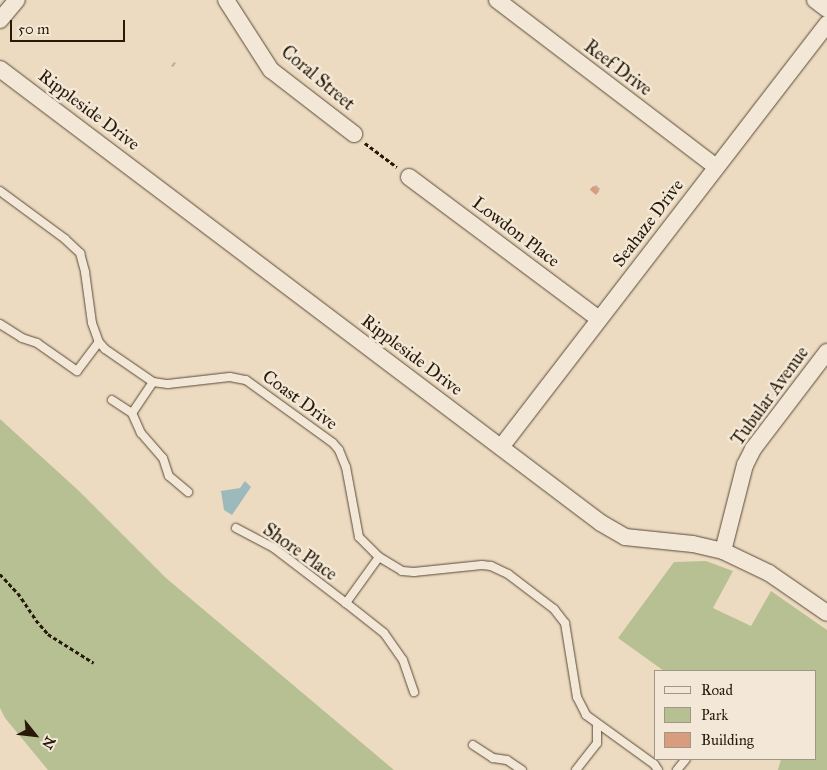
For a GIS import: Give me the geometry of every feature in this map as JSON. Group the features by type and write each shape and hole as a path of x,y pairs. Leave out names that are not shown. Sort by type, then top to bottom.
{"street":[{"path":"0,20 17,0"},
{"name":"Coral Street","path":"226,0 272,70 354,134"},
{"name":"Reef Drive","path":"497,0 716,167"},
{"path":"815,0 827,9"},
{"name":"Seahaze Drive","path":"500,447 827,24"},
{"name":"Rippleside Drive","path":"0,69 601,523 625,536 693,544 723,551 769,573 827,613"},
{"name":"Lowdon Place","path":"409,177 600,319"},
{"name":"Tubular Avenue","path":"723,551 745,465 753,449 827,352"}],"lane":[{"path":"0,191 65,239 80,253 86,272 92,323 99,342 105,349 152,382 132,413"},
{"path":"0,324 22,338 37,343 77,371 99,342"},
{"name":"Coast Drive","path":"152,382 168,384 230,377 246,380 333,443 339,450 346,467 358,537 379,557 402,571 414,572 482,565 492,566 508,574 547,603 562,616 566,624 577,698 586,715 636,750 654,764 658,770"},
{"path":"112,400 132,413 141,433 163,458 169,476 188,492"},
{"name":"Shore Place","path":"236,528 274,548 384,633 403,660 414,692"},
{"name":"Shore Place","path":"346,603 379,557"},
{"path":"576,770 597,743 597,724"},
{"path":"473,745 493,758 506,760 522,770"},
{"path":"677,770 685,760"}],"path":[{"path":"354,134 409,177"},
{"path":"0,574 48,634 94,663"}],"green space":[{"path":"0,419 79,491 166,578 394,770 48,770 5,718 0,708"},
{"path":"706,561 733,571 713,608 751,626 771,591 827,630 827,770 778,770 781,760 817,760 817,670 663,670 618,638 674,562"}],"water":[{"path":"245,481 251,487 232,515 224,510 221,491 240,488"}],"building":[{"path":"593,186 599,191 596,195 590,190"}]}
